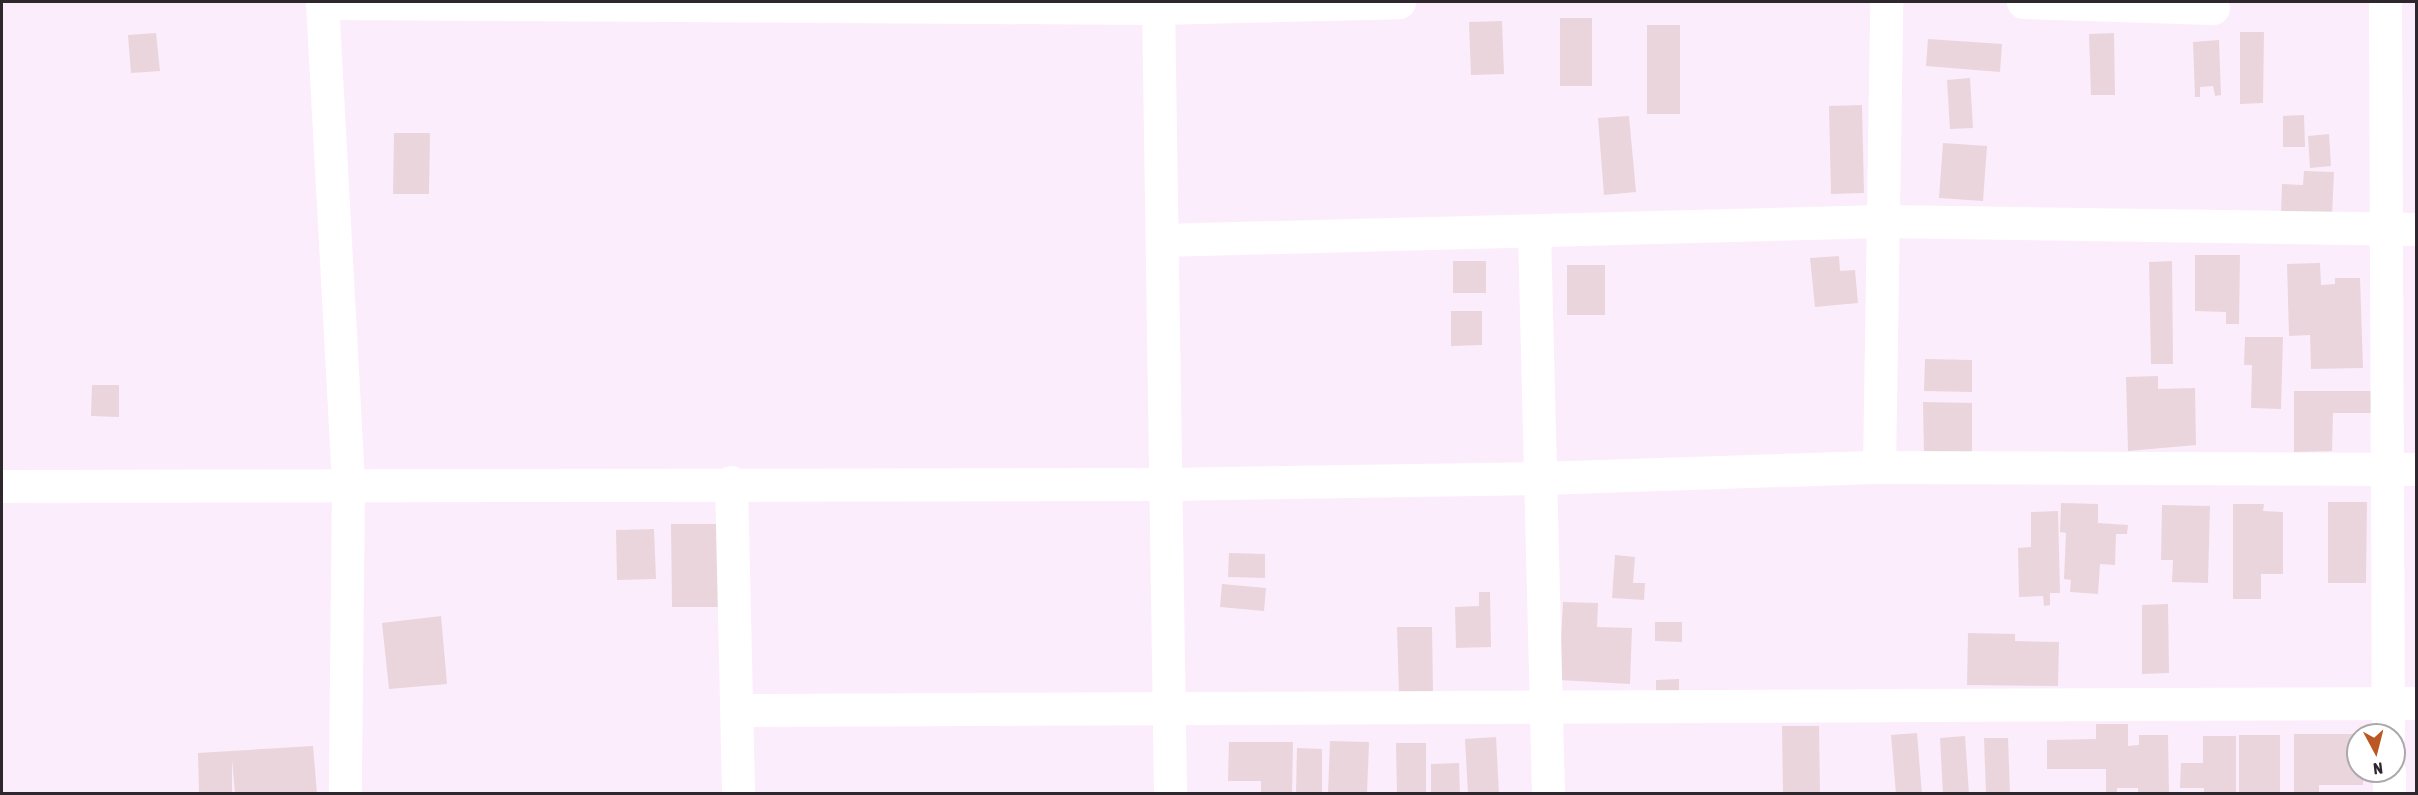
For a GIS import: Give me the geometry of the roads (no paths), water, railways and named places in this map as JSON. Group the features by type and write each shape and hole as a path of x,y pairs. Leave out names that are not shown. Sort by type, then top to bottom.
{"street":[{"path":"345,794 348,486 322,2 1158,5 1399,2"},
{"path":"1879,467 1887,2"},
{"path":"2023,2 2213,8"},
{"path":"2385,2 2401,228 2402,703 2393,723"},
{"path":"1158,5 1170,794"},
{"path":"1162,240 1534,232 1883,221 2401,228"},
{"path":"1534,232 1548,794"},
{"path":"2,486 348,486 731,482 1165,484 1540,478 1879,467 2402,469"},
{"path":"731,482 738,710 738,794"},
{"path":"738,710 2402,703"}]}
